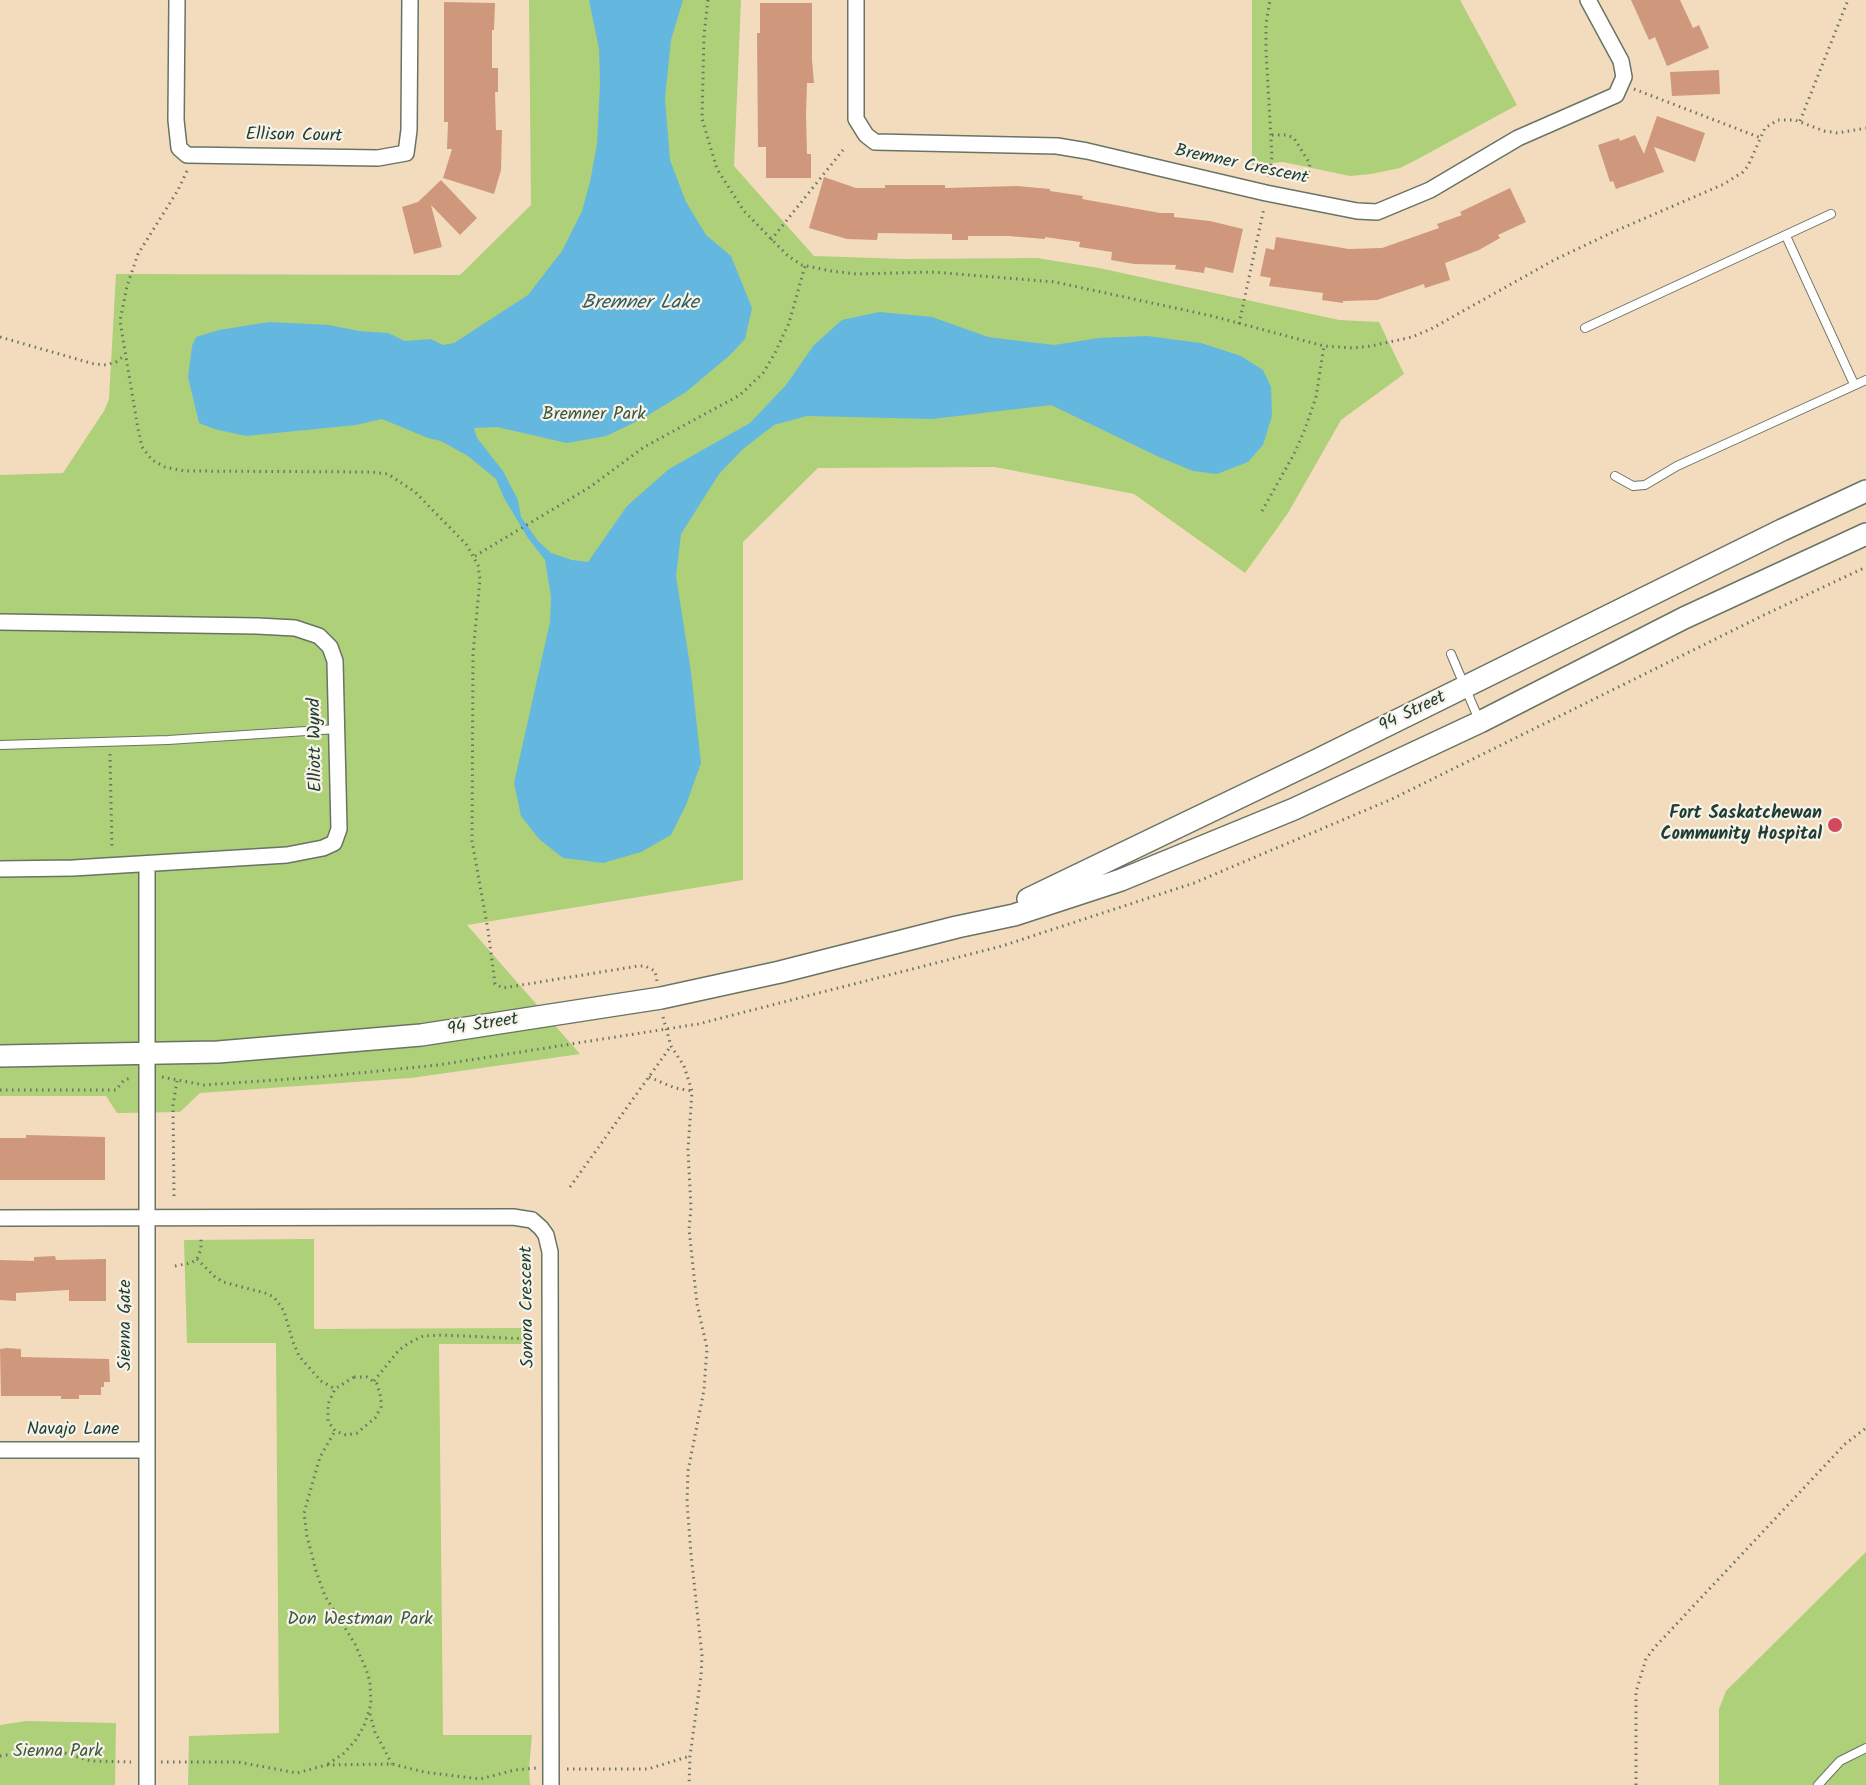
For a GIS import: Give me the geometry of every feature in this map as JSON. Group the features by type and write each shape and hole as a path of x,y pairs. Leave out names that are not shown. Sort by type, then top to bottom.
{"main road":[{"name":"94 Street","path":"957,927 1070,880 1782,530 1866,491"},
{"name":"94 Street","path":"0,1056 146,1055 283,1048 421,1035 661,998 780,972 957,927 1014,915 1121,880 1294,809 1480,722 1684,618 1866,534"}],"street":[{"path":"177,0 176,120 179,148 187,155 194,156"},
{"name":"Ellison Court","path":"194,156 378,158 406,153 409,130 410,0"},
{"name":"Bremner Crescent","path":"856,0 856,119 866,135 875,142 1057,146 1357,211 1377,212 1430,190 1518,138 1616,95 1622,85"},
{"path":"1588,0 1621,61 1624,77 1622,85"},
{"name":"Elliott Wynd","path":"0,622 246,626 305,630 319,636 330,647 335,661 339,829 334,843 323,848 286,855 112,866 0,869"},
{"name":"Sienna Gate","path":"147,864 147,1785"},
{"name":"Sonora Crescent","path":"0,1218 513,1217 532,1220 541,1228 546,1235 550,1252 551,1785"},
{"name":"Navajo Lane","path":"0,1450 147,1450"}],"lane":[{"path":"1585,328 1832,214"},
{"path":"1786,236 1854,384"},
{"path":"1615,476 1633,486 1645,485 1677,466 1866,380"},
{"path":"1451,654 1480,722"},
{"path":"0,745 110,743 337,729"},
{"path":"1818,1785 1840,1761 1866,1748"}],"path":[{"path":"708,0 704,35 702,119 717,169 744,211 788,256 805,266 831,272 856,274 932,272 1055,282 1324,346 1371,346 1412,337 1431,329 1554,260 1724,184 1749,166 1765,128 1778,120 1800,121 1831,132 1854,132 1866,128"},
{"path":"1270,0 1266,24 1272,135 1270,171"},
{"path":"1800,121 1848,0"},
{"path":"1622,85 1761,138"},
{"path":"1272,135 1287,135 1294,138 1310,164 1307,179"},
{"path":"771,240 843,150"},
{"path":"194,156 178,190 138,254 127,286 120,321 142,447 152,460 165,467 184,471 388,474 415,492 466,544 474,556 480,579 473,654 472,841 495,984 503,988 622,967 645,966 655,971 665,1029 671,1046 684,1066 692,1091 688,1150 691,1208 689,1229 697,1304 705,1336 707,1365 688,1471 687,1502 702,1656 702,1676 690,1756 689,1785"},
{"path":"1239,324 1263,212"},
{"path":"474,556 590,487 644,447 740,394 763,373 775,353 789,323 805,266"},
{"path":"0,337 94,364 106,365 116,362 125,355"},
{"path":"1262,511 1294,454 1308,421 1316,397 1324,346"},
{"path":"110,743 112,866"},
{"path":"570,1187 671,1046"},
{"path":"649,1077 675,1088 692,1091"},
{"path":"174,1196 173,1105 177,1081"},
{"path":"175,1266 191,1263 197,1259 201,1249 201,1238"},
{"path":"197,1259 223,1282 265,1293 274,1298 284,1311 299,1356 321,1380 336,1389"},
{"path":"374,1381 399,1350 423,1336 529,1339"},
{"path":"354,1377 367,1377 374,1381 381,1398 381,1407 375,1418 357,1433 346,1435 336,1431 328,1421 328,1404 336,1389 354,1377"},
{"path":"1636,1785 1636,1692 1646,1659 1845,1444 1866,1428"},
{"path":"326,1765 343,1754 355,1741 364,1726 369,1712 370,1682 355,1644 325,1596 307,1536 304,1513 320,1457 336,1431"},
{"path":"369,1712 375,1732 392,1764"},
{"path":"0,1756 43,1749 55,1750 91,1761 118,1762"},
{"path":"571,1769 648,1769 690,1756"},
{"path":"176,1762 238,1762 297,1773 326,1765 392,1764 424,1772 480,1779 515,1770 538,1768"}],"green space":[{"name":"Bremner Park","path":"529,0 741,0 734,166 814,256 904,259 1037,258 1099,268 1339,320 1379,322 1404,374 1341,420 1288,513 1245,573 1134,494 995,467 818,468 743,542 743,880 467,925 580,1054 411,1078 200,1093 180,1112 117,1113 106,1096 0,1096 0,475 63,473 104,411 109,399 116,274 460,275 531,205"},
{"path":"1252,0 1460,0 1517,105 1400,168 1350,176 1283,162 1252,165"},
{"name":"Don Westman Park","path":"314,1239 314,1329 526,1328 526,1344 439,1344 443,1735 532,1735 530,1785 188,1785 189,1736 279,1733 276,1343 187,1343 184,1240"},
{"path":"1866,1552 1866,1785 1719,1785 1719,1709 1726,1691"},
{"name":"Sienna Park","path":"26,1721 116,1723 115,1785 0,1785 0,1725"}],"water":[{"name":"Bremner Lake","path":"589,0 683,0 671,40 665,98 670,160 686,202 706,235 731,256 752,308 745,339 730,355 686,392 642,419 606,436 567,443 497,427 474,428 477,438 503,471 518,500 521,517 538,541 551,553 572,560 588,562 627,506 669,469 750,423 786,385 814,345 842,320 879,312 932,317 988,337 1054,345 1099,338 1147,336 1201,343 1241,356 1263,370 1271,387 1272,416 1263,445 1248,462 1217,474 1193,471 1159,457 1051,405 932,419 807,416 774,425 743,449 719,474 681,534 676,576 691,672 701,763 686,805 671,835 641,852 603,863 563,858 539,839 521,816 514,783 550,622 551,597 545,560 528,538 504,498 496,479 468,456 441,441 382,419 356,425 246,436 214,429 199,423 188,377 192,346 196,337 219,330 269,322 329,325 359,331 388,333 405,341 431,339 443,345 454,343 528,295 562,251 582,211 590,182 597,144 600,83 599,49"}],"building":[{"path":"1631,0 1680,0 1693,28 1699,25 1709,48 1667,66 1655,37 1649,40"},
{"path":"444,2 495,3 492,68 498,68 498,92 495,92 496,130 502,130 501,170 494,194 443,178 452,149 447,149 448,122 444,122"},
{"path":"760,3 812,3 814,83 807,83 806,115 807,154 811,154 811,178 766,178 766,147 758,147 757,33 760,33"},
{"path":"1719,70 1720,94 1672,96 1670,72"},
{"path":"1657,116 1705,133 1695,162 1654,147 1664,172 1616,189 1613,181 1610,182 1598,145 1619,138 1620,141 1635,135 1644,154"},
{"path":"824,177 856,188 885,188 885,185 945,185 945,188 1017,186 1050,189 1050,191 1083,196 1082,199 1160,213 1174,213 1174,217 1210,221 1243,229 1233,273 1205,267 1204,273 1175,269 1176,265 1134,264 1111,260 1112,252 1079,247 1080,242 1045,237 1045,239 968,236 968,240 952,240 952,234 878,233 877,240 847,239 809,228"},
{"path":"441,180 477,218 460,235 431,205 442,247 414,254 402,207 418,202"},
{"path":"1510,188 1526,222 1498,235 1500,238 1479,250 1445,263 1450,280 1425,288 1424,284 1377,300 1343,301 1343,303 1322,300 1323,293 1269,286 1271,278 1260,276 1266,248 1274,250 1276,237 1349,249 1382,248 1439,228 1437,224 1462,215 1460,212"},
{"path":"26,1135 105,1137 105,1180 0,1180 0,1138 26,1138"},
{"path":"55,1256 56,1260 106,1259 106,1301 69,1301 69,1290 16,1293 16,1301 0,1300 0,1260 34,1261 34,1257"},
{"path":"0,1349 21,1349 21,1357 109,1359 110,1382 104,1382 101,1395 79,1395 79,1399 61,1399 61,1396 1,1396"}],"place":[{"name":"Fort Saskatchewan Community Hospital","path":"1835,825"}]}
